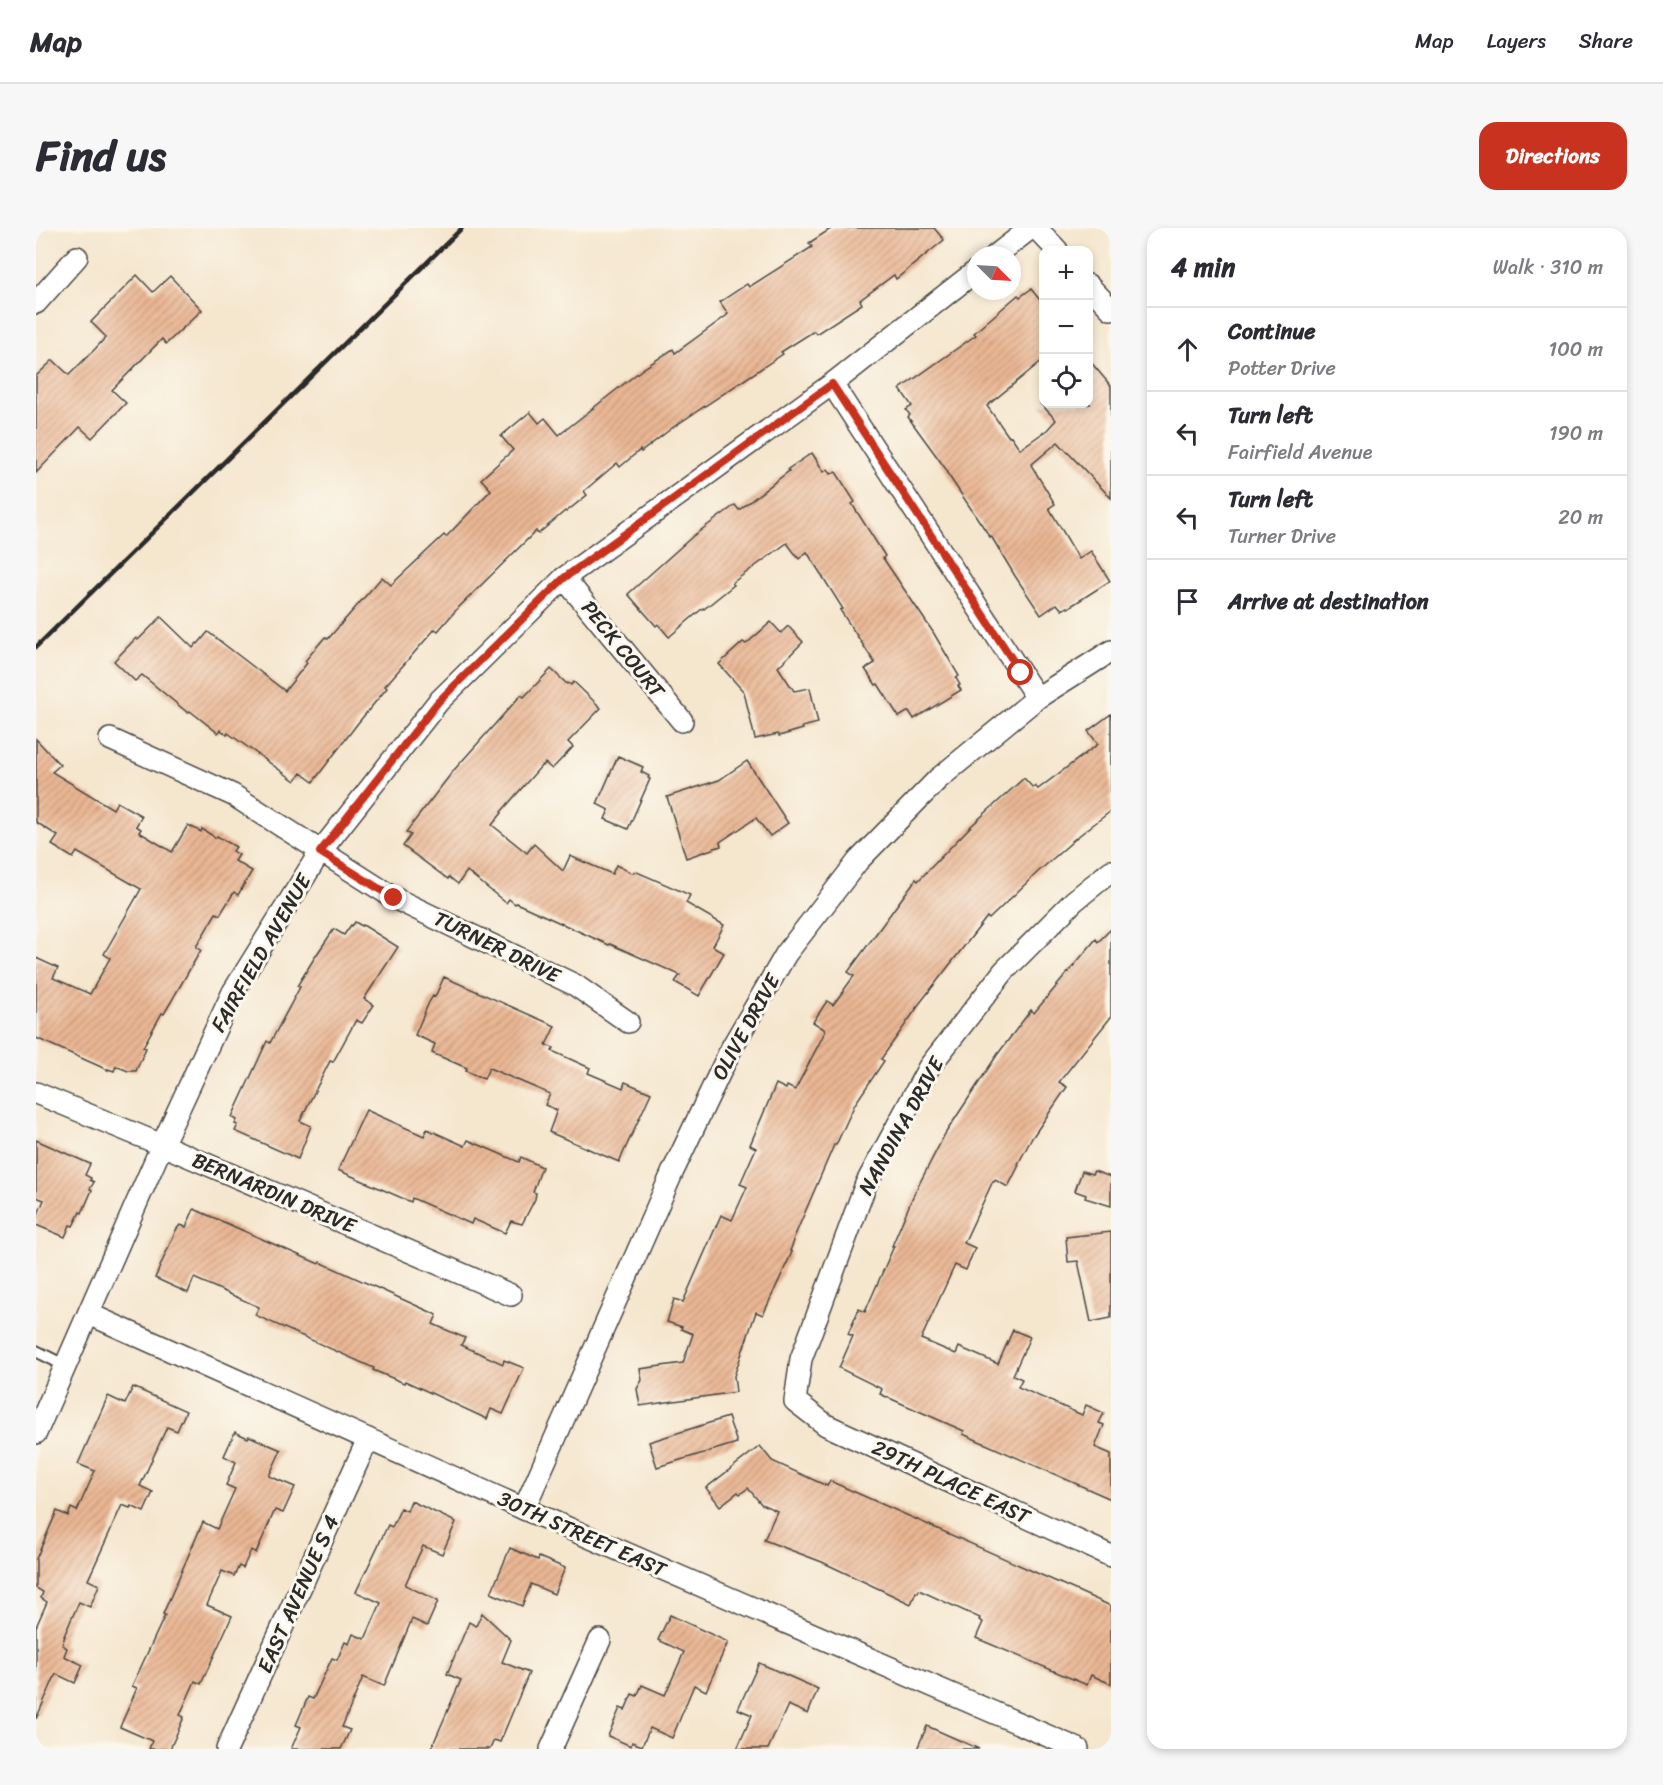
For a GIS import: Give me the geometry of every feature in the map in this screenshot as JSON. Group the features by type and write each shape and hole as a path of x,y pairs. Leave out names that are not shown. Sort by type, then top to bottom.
{"street":[{"path":"1008,246 1031,228"},
{"path":"1036,228 1053,246"},
{"path":"36,303 77,257"},
{"name":"FAIRFIELD AVENUE","path":"36,1433 162,1145 233,992 320,852 438,702 564,578 832,384 967,278"},
{"path":"1093,289 1111,309"},
{"path":"832,384 1037,698"},
{"name":"PECK COURT","path":"564,578 682,721"},
{"name":"OLIVE DRIVE","path":"524,1509 673,1171 722,1067 786,954 858,861 938,779 1037,698 1111,651"},
{"name":"TURNER DRIVE","path":"110,739 233,795 394,898 575,985 628,1022"},
{"name":"NANDINA DRIVE","path":"795,1401 801,1359 866,1184 929,1066 1004,971 1074,901 1111,871"},
{"name":"BERNARDIN DRIVE","path":"36,1093 511,1295"},
{"name":"30TH STREET EAST","path":"88,1314 524,1509 1078,1749"},
{"name":"29TH PLACE EAST","path":"795,1401 826,1425 1111,1556"},
{"name":"EAST AVENUE S 4","path":"227,1749 368,1439"},
{"path":"551,1749 600,1640"}],"lane":[{"path":"36,1351 66,1366"}],"building":[{"path":"832,228 934,228 944,240 896,279 894,275 860,300 862,304 816,334 814,331 781,352 783,354 672,428 641,452 640,450 620,467 617,463 584,491 587,495 538,534 536,531 457,609 438,631 435,629 385,686 387,688 313,782 301,773 295,781 228,733 227,735 221,730 218,733 190,711 188,713 142,675 135,681 114,661 161,617 193,648 208,632 285,691 325,637 328,639 382,577 391,585 444,535 446,537 491,490 481,479 513,450 501,436 530,412 539,423 545,418 559,435 644,368 673,349 675,353 726,316 728,314 720,302 747,284 749,287 812,247 809,243"},
{"path":"137,275 153,292 170,276 202,310 166,344 162,339 112,390 126,403 92,438 80,427 36,473 36,376 53,360 69,375 95,349 106,337 91,322"},
{"path":"1031,289 1039,299 1039,363 987,406 1020,449 1047,430 1056,420 1045,408 1093,408 1093,365 1111,386 1111,498 1058,442 1031,465 1055,504 1049,508 1079,559 1091,551 1110,581 1068,608 1062,610 1057,604 1041,615 991,536 908,417 910,415 906,410 912,406 900,389 976,335 974,333 1012,300 1021,300 1021,296"},
{"path":"812,453 824,472 828,469 831,474 836,472 855,502 852,504 885,556 883,558 933,632 959,676 956,678 961,690 914,719 909,711 899,717 878,684 876,685 865,669 875,663 840,610 843,609 807,552 799,559 787,543 732,583 734,585 669,637 658,624 656,626 628,594 693,536 735,505 739,510 789,471 788,469"},
{"path":"771,622 781,633 788,626 803,642 778,667 794,691 810,688 818,723 779,736 778,734 755,739 744,692 719,664 743,642 746,644"},
{"path":"551,669 567,684 571,685 574,682 601,708 568,742 573,747 552,769 545,763 542,765 492,825 527,853 534,844 563,871 570,856 612,874 616,865 632,873 635,871 690,895 686,903 724,925 713,946 724,953 699,996 675,982 680,975 515,904 509,899 506,903 467,871 458,884 403,846 411,835 406,832 454,770 521,695 524,697"},
{"path":"1111,714 1111,811 1072,841 989,919 987,917 916,1008 881,1059 884,1061 855,1104 834,1145 793,1240 790,1251 792,1252 763,1315 756,1312 734,1376 736,1392 640,1406 637,1389 642,1380 640,1369 683,1363 693,1334 667,1322 674,1299 683,1302 721,1215 732,1220 747,1187 740,1184 756,1148 750,1145 776,1084 795,1090 825,1032 813,1022 827,1001 833,1005 854,976 848,972 916,879 918,881 971,826 1024,778 1033,788 1035,786 1038,789 1098,744 1088,731"},
{"path":"36,739 60,765 52,772 113,809 117,802 142,816 136,826 141,829 139,832 172,852 188,825 201,832 202,829 236,847 233,851 239,855 235,861 252,871 238,895 234,892 220,915 216,913 196,947 201,950 143,1047 146,1048 136,1071 128,1071 116,1066 114,1071 108,1070 36,1038 36,958 58,968 53,978 90,994 110,958 104,954 141,889 77,852 73,858 52,845 58,836 36,822"},
{"path":"618,756 643,767 641,772 650,779 628,829 605,819 609,810 597,804"},
{"path":"747,761 788,823 770,836 756,818 720,842 721,846 686,858 667,797 719,780"},
{"path":"355,922 398,947 364,999 374,1005 362,1023 356,1020 333,1062 330,1061 300,1121 311,1126 298,1159 235,1131 238,1125 235,1124 237,1120 232,1117 267,1041 270,1043 300,987 297,986 315,957 334,929 344,935"},
{"path":"1111,929 1111,1017 1059,1082 1067,1087 1032,1138 1008,1187 993,1181 964,1243 975,1248 966,1270 955,1265 921,1339 956,1354 959,1347 998,1364 1013,1330 1030,1337 1013,1375 1022,1379 1018,1387 1082,1415 1086,1405 1104,1413 1099,1423 1104,1425 1095,1447 1111,1454 1111,1499 963,1434 964,1431 880,1394 882,1389 839,1368 853,1336 848,1334 859,1309 865,1312 914,1194 945,1134 997,1055 1031,1010 1034,1013 1096,939 1098,942"},
{"path":"444,977 555,1026 546,1045 554,1048 552,1051 590,1068 588,1073 623,1088 625,1082 651,1093 619,1162 549,1132 557,1110 545,1105 550,1094 489,1068 484,1079 466,1071 467,1068 432,1053 435,1044 415,1035 429,1002 433,996 435,997"},
{"path":"366,1110 424,1136 427,1129 465,1146 468,1140 519,1162 521,1157 542,1167 533,1192 536,1193 535,1199 522,1224 511,1221 505,1233 473,1219 471,1224 412,1198 411,1202 338,1170"},
{"path":"36,1140 90,1164 85,1175 94,1182 90,1189 92,1190 82,1213 80,1212 73,1226 70,1225 65,1237 36,1225 36,1219 44,1200 36,1197"},
{"path":"1082,1171 1092,1174 1094,1171 1111,1177 1111,1206 1085,1198 1086,1195 1075,1191"},
{"path":"194,1209 437,1315 433,1324 465,1338 461,1345 503,1364 504,1360 524,1368 503,1414 491,1409 487,1419 405,1381 404,1383 373,1370 374,1368 255,1315 259,1307 194,1278 188,1293 155,1278 176,1230 180,1225 186,1227"},
{"path":"1111,1232 1111,1318 1091,1322 1078,1261 1068,1262 1066,1237"},
{"path":"133,1387 186,1411 177,1431 167,1427 140,1486 153,1492 144,1512 122,1505 88,1580 99,1585 90,1607 79,1602 64,1636 62,1645 67,1648 64,1656 83,1665 75,1683 56,1674 36,1719 36,1627 47,1602 41,1598 43,1592 36,1588 36,1559 57,1511 68,1516 71,1508 77,1511 95,1471 78,1464 108,1396 125,1404"},
{"path":"728,1417 737,1443 657,1467 649,1442"},
{"path":"235,1432 281,1450 269,1476 295,1487 283,1513 275,1510 256,1553 251,1550 243,1568 239,1566 234,1576 222,1571 207,1605 232,1616 201,1684 195,1681 180,1715 184,1717 170,1749 149,1749 152,1741 120,1727 137,1688 132,1686 165,1615 163,1614 203,1522 217,1529 235,1489 226,1485 236,1462 224,1456"},
{"path":"760,1446 772,1461 827,1486 830,1481 1111,1606 1111,1684 1091,1675 1087,1685 976,1638 983,1622 979,1620 980,1618 919,1590 911,1604 822,1562 764,1540 777,1511 761,1504 748,1488 740,1494 738,1492 720,1506 706,1488"},
{"path":"411,1501 456,1522 442,1554 423,1546 405,1585 438,1601 427,1626 412,1619 384,1686 363,1677 342,1727 350,1730 341,1749 291,1749 301,1727 296,1725 308,1697 313,1699 332,1658 337,1660 345,1642 349,1644 353,1634 365,1639 381,1603 356,1592 388,1525 392,1527 401,1508 407,1511"},
{"path":"510,1548 565,1568 554,1594 531,1584 522,1606 491,1593"},
{"path":"482,1613 511,1640 502,1662 529,1673 500,1742 494,1740 490,1749 431,1749 461,1680 447,1674 469,1622 476,1626"},
{"path":"670,1615 728,1642 706,1691 694,1685 672,1738 650,1728 642,1746 632,1742 631,1746 608,1736 620,1708 625,1710 632,1694 637,1696 642,1685 665,1695 684,1652 658,1640"},
{"path":"759,1663 818,1689 808,1714 788,1705 768,1749 737,1749 752,1715 738,1709"},
{"path":"927,1726 979,1749 917,1749"}],"railway":[{"path":"36,647 462,228"}],"route":[{"path":"394,898 320,852 438,702 564,578 832,384 1021,673"}]}
